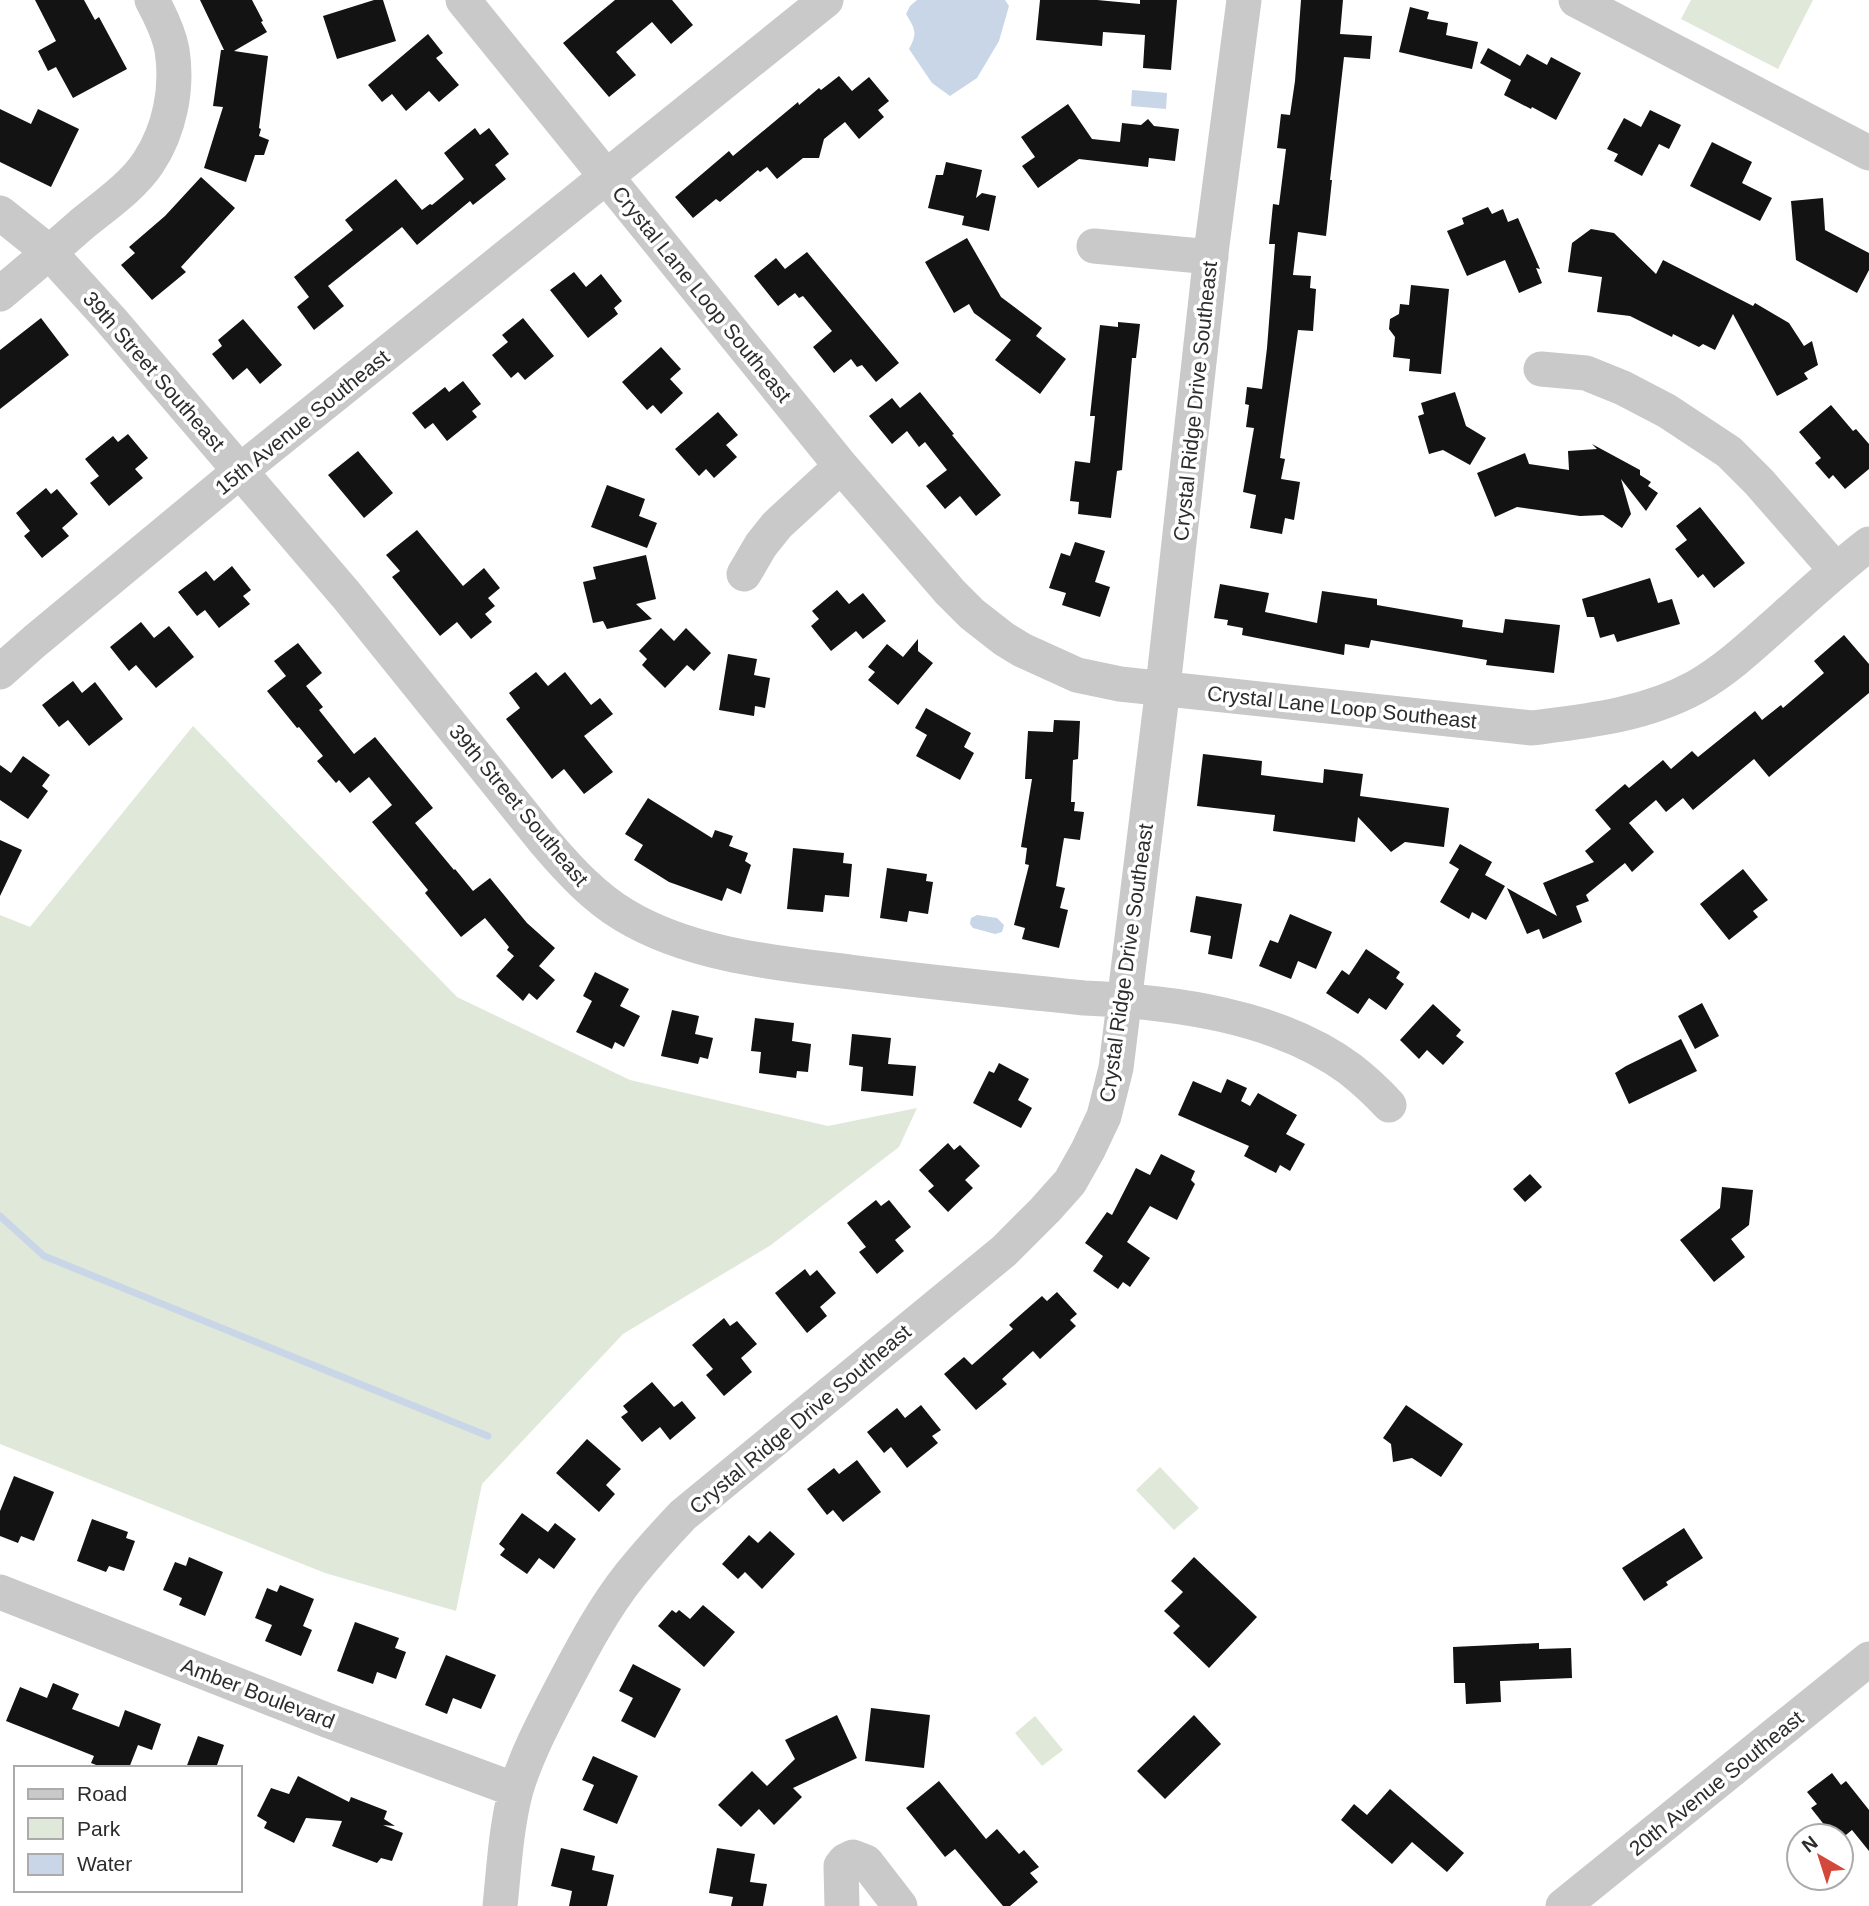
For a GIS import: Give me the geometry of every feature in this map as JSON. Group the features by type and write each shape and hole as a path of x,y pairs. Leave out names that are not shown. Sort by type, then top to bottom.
{"street":[{"path":"463,0 608,177"},
{"name":"Crystal Lane Loop Southeast","path":"826,0 608,177 841,467 950,592 972,614 1022,650 1077,675 1120,684 1531,728 1597,720 1664,702 1697,686 1748,649 1869,544"},
{"name":"Crystal Ridge Drive Southeast","path":"500,1906 516,1790 540,1730 568,1676 628,1576 684,1516 1004,1251 1070,1182 1104,1116 1116,1068 1163,687 1211,257 1244,0"},
{"path":"1576,0 1869,153"},
{"path":"0,293 126,187 148,164 169,116 174,80 172,48 156,7"},
{"name":"15th Avenue Southeast","path":"0,672 240,471 608,177"},
{"name":"39th Street Southeast","path":"0,213 49,252 110,319 347,596 546,843 574,875 624,915 693,944 762,961 1084,998 1124,999 1243,1019 1272,1028 1325,1054 1349,1069 1389,1105"},
{"path":"1094,246 1211,257"},
{"path":"1541,369 1586,373 1623,388 1667,411 1729,452 1836,570"},
{"path":"744,574 777,525 841,467"},
{"name":"Amber Boulevard","path":"0,1592 329,1721 516,1790"},
{"name":"20th Avenue Southeast","path":"1563,1906 1866,1669"},
{"path":"842,1906 841,1866 853,1857 866,1862 900,1906"}],"green space":[{"path":"1691,0 1813,0 1778,69 1681,19"},
{"path":"193,726 457,997 630,1080 828,1126 917,1108 899,1147 771,1245 623,1334 482,1484 456,1611 325,1573 0,1444 0,915 30,927"},
{"path":"1160,1467 1199,1508 1174,1530 1136,1490"},
{"path":"1035,1716 1063,1750 1042,1766 1015,1733"}],"water":[{"path":"917,0 1005,0 1009,6 999,41 977,78 950,96 932,83 909,49 914,39 914,31 906,14"},
{"path":"1132,90 1167,93 1166,109 1131,106"},
{"path":"977,915 997,918 1004,925 1002,932 995,934 973,928 970,924 971,918"}],"building":[{"path":"35,0 84,0 95,20 99,17 127,69 73,98 56,67 48,71 38,51 56,41"},
{"path":"200,0 252,0 267,32 234,51 268,56 259,136 269,140 264,155 255,155 246,182 204,168 223,107 213,106 221,50 224,50"},
{"path":"374,0 383,0 396,41 337,59 323,16"},
{"path":"615,0 672,0 693,25 671,44 652,22 616,52 636,75 609,97 563,43"},
{"path":"1040,0 1097,0 1140,4 1140,0 1177,0 1171,70 1143,68 1145,35 1103,32 1102,46 1036,40"},
{"path":"1301,0 1343,0 1340,34 1372,36 1370,59 1344,57 1326,236 1298,232 1293,275 1311,276 1310,288 1316,289 1313,331 1298,330 1280,458 1285,459 1281,479 1300,482 1294,520 1285,518 1282,534 1250,528 1256,495 1243,492 1254,428 1246,427 1249,405 1245,404 1247,387 1262,389 1275,244 1269,244 1273,204 1279,205 1286,149 1277,148 1281,114 1290,115"},
{"path":"1410,7 1429,12 1427,19 1448,23 1446,35 1478,42 1472,69 1399,52"},
{"path":"428,34 443,53 436,58 459,85 439,102 429,91 406,111 392,94 382,102 368,85"},
{"path":"1488,48 1520,66 1527,54 1547,65 1551,57 1581,73 1556,120 1504,95 1511,80 1480,63"},
{"path":"839,76 852,91 869,77 889,101 878,110 884,117 859,139 845,122 824,139 819,158 803,158 777,179 767,167 760,172 758,170 720,202 716,199 693,218 675,197 729,151 733,156 798,102 799,105"},
{"path":"1068,104 1092,139 1120,142 1122,123 1141,125 1148,119 1154,126 1179,129 1175,161 1149,158 1148,167 1079,159 1038,188 1022,166 1035,157 1021,137"},
{"path":"0,109 31,124 38,109 79,129 51,187 0,162"},
{"path":"1650,110 1681,125 1669,149 1659,144 1642,176 1614,161 1618,154 1607,149 1624,118 1641,127"},
{"path":"475,128 480,135 489,128 509,154 495,165 506,179 473,205 470,201 417,245 402,227 328,286 344,306 314,330 297,307 309,297 294,277 353,230 345,220 396,179 422,210 464,179 444,153"},
{"path":"1712,142 1752,162 1742,183 1772,198 1760,221 1690,186"},
{"path":"946,162 982,170 976,198 982,193 996,196 989,231 962,225 964,216 928,208 936,175 943,175"},
{"path":"201,177 235,208 181,267 186,272 152,300 121,265 135,253 129,247 165,216"},
{"path":"1823,198 1825,230 1869,253 1869,270 1857,293 1796,260 1791,201"},
{"path":"1488,207 1492,214 1503,209 1508,222 1518,218 1540,269 1536,268 1542,283 1519,293 1505,260 1467,276 1447,231 1464,224 1462,218"},
{"path":"1591,229 1614,233 1656,274 1663,260 1753,306 1755,303 1789,323 1804,346 1812,341 1818,365 1804,373 1808,379 1777,396 1733,314 1715,350 1703,344 1699,347 1673,334 1672,337 1630,316 1597,312 1602,277 1568,272 1572,243"},
{"path":"967,238 1001,297 1042,328 1036,336 1066,359 1040,394 995,360 1011,340 974,313 969,304 954,313 925,262"},
{"path":"807,252 899,363 876,382 862,365 857,367 851,359 834,373 813,347 832,331 803,296 799,298 795,293 778,306 754,276 776,258 785,269"},
{"path":"574,272 586,287 601,274 622,301 614,308 618,314 588,338 550,290"},
{"path":"1411,285 1449,289 1441,374 1409,371 1410,359 1393,357 1395,337 1389,329 1390,319 1399,314 1400,304 1409,305"},
{"path":"41,318 69,355 0,409 0,350"},
{"path":"523,318 554,356 525,380 518,372 511,378 492,355 508,342 502,335"},
{"path":"243,319 282,365 260,384 247,368 233,380 212,354 222,346 218,340"},
{"path":"1118,322 1140,324 1136,358 1132,358 1122,470 1117,471 1111,518 1078,514 1079,502 1070,501 1075,461 1090,463 1095,416 1090,416 1100,325 1118,327"},
{"path":"661,347 681,369 670,379 683,393 661,414 653,405 647,410 622,382"},
{"path":"463,381 481,404 472,411 477,417 447,441 433,423 425,429 412,413 445,387 449,392"},
{"path":"920,392 1001,495 976,516 960,496 945,509 926,486 947,470 925,442 919,447 907,431 892,444 869,416 892,398 900,408"},
{"path":"1455,392 1466,426 1486,438 1470,465 1443,450 1429,454 1418,416 1424,414 1421,403"},
{"path":"1831,405 1853,431 1856,429 1869,444 1869,469 1845,489 1833,475 1829,479 1815,463 1821,458 1799,432"},
{"path":"718,412 738,435 726,445 737,457 714,478 706,469 699,476 675,449"},
{"path":"128,434 148,458 135,469 143,478 109,506 90,483 99,476 85,459 113,436 118,442"},
{"path":"1592,444 1640,470 1640,475 1651,482 1648,486 1658,493 1646,511 1621,479 1631,514 1622,528 1603,515 1580,516 1517,507 1495,517 1477,473 1525,453 1529,464 1569,470 1568,451 1597,449"},
{"path":"358,451 393,493 364,518 328,475"},
{"path":"607,485 645,499 639,516 657,523 647,548 591,527"},
{"path":"46,488 51,494 57,489 78,514 62,528 69,536 42,558 24,536 30,531 16,513"},
{"path":"1700,507 1745,563 1714,588 1703,574 1698,578 1675,549 1687,540 1676,526"},
{"path":"417,530 463,586 484,568 500,588 488,598 495,606 485,614 492,622 471,639 457,622 440,636 392,577 400,571 386,555"},
{"path":"1075,542 1105,551 1095,582 1110,587 1100,617 1062,605 1066,593 1049,588 1061,553 1070,556"},
{"path":"646,555 656,599 636,604 652,619 607,629 603,621 593,623 583,582 596,579 593,567"},
{"path":"232,566 251,590 243,596 250,604 219,628 205,610 197,616 178,592 206,571 214,581"},
{"path":"1650,578 1658,603 1672,599 1680,624 1617,642 1614,634 1600,638 1594,617 1587,617 1582,599"},
{"path":"1220,584 1269,593 1265,612 1317,623 1322,591 1377,599 1377,605 1463,620 1462,627 1503,633 1505,619 1560,625 1554,673 1486,665 1487,660 1371,640 1369,648 1345,644 1344,655 1242,635 1243,628 1227,625 1228,620 1214,618"},
{"path":"837,590 849,604 863,593 886,621 863,639 856,631 831,651 811,626 819,619 812,611"},
{"path":"141,622 154,638 169,626 194,657 156,688 136,665 129,671 110,647"},
{"path":"661,628 674,641 686,628 711,653 694,671 687,665 665,688 642,665 647,659 639,651"},
{"path":"1844,635 1869,664 1869,693 1769,777 1754,759 1693,810 1683,798 1666,812 1656,800 1629,823 1654,852 1632,872 1625,863 1586,895 1589,901 1576,906 1582,922 1543,939 1539,929 1527,934 1507,888 1557,916 1543,883 1594,862 1585,851 1611,829 1595,810 1625,784 1629,788 1663,760 1671,769 1692,751 1698,757 1755,711 1762,720 1781,705 1783,708 1824,673 1814,661"},
{"path":"918,639 918,651 933,663 898,705 868,680 875,672 868,667 887,644 903,657"},
{"path":"298,643 322,673 306,686 323,707 319,710 354,754 375,737 433,808 415,823 454,870 473,891 490,878 527,923 555,948 539,966 555,980 537,1000 529,993 523,1001 496,976 514,956 485,918 461,937 425,893 428,890 372,822 392,805 369,777 350,793 339,780 336,783 317,761 323,756 267,691 286,676 274,661"},
{"path":"728,654 757,659 754,675 770,678 765,708 755,706 754,716 719,710"},
{"path":"536,672 548,686 565,672 591,705 600,698 613,714 584,736 613,772 584,794 564,769 552,779 506,719 520,708 509,693"},
{"path":"73,681 82,693 95,682 123,719 89,746 68,720 59,727 42,705"},
{"path":"926,708 971,733 964,747 974,753 960,780 916,756 927,735 915,728"},
{"path":"1054,720 1080,721 1078,759 1073,760 1071,802 1075,802 1074,811 1084,812 1080,840 1064,838 1056,886 1065,888 1060,908 1068,910 1059,948 1022,939 1025,928 1014,925 1029,865 1025,864 1027,848 1021,847 1032,779 1025,779 1028,731 1053,732"},
{"path":"1203,754 1262,761 1261,775 1323,783 1324,769 1363,774 1360,796 1449,808 1444,847 1405,842 1391,852 1358,817 1355,842 1273,831 1275,815 1197,806"},
{"path":"23,756 50,775 42,786 48,791 28,819 0,800 0,765 11,773"},
{"path":"648,798 712,838 715,830 733,836 729,846 748,853 745,861 751,865 741,894 727,888 722,901 669,882 634,860 643,845 625,834"},
{"path":"0,840 22,850 0,896"},
{"path":"1460,844 1492,862 1485,875 1505,886 1486,920 1472,912 1469,919 1440,902 1459,869 1449,863"},
{"path":"793,848 844,853 843,863 852,864 849,897 825,895 823,912 787,909"},
{"path":"887,868 927,874 926,881 933,882 928,914 909,911 907,922 880,918"},
{"path":"1743,869 1768,900 1753,911 1758,917 1729,940 1700,904"},
{"path":"1196,896 1242,904 1232,959 1208,954 1211,936 1190,932"},
{"path":"1290,914 1332,932 1316,969 1298,961 1291,979 1259,966 1270,940 1278,943"},
{"path":"1366,949 1400,972 1396,978 1404,984 1386,1010 1369,998 1358,1014 1326,993 1342,970 1349,975"},
{"path":"595,972 629,989 620,1006 640,1016 624,1047 615,1042 612,1049 576,1032 592,1001 583,996"},
{"path":"1702,1003 1719,1036 1695,1049 1678,1016"},
{"path":"1433,1004 1461,1030 1456,1036 1464,1042 1443,1065 1427,1050 1419,1059 1400,1040"},
{"path":"672,1010 699,1016 695,1034 713,1038 708,1059 700,1057 698,1064 661,1056"},
{"path":"755,1018 794,1023 792,1041 811,1044 808,1072 797,1071 796,1078 759,1073 761,1052 751,1051"},
{"path":"852,1034 891,1038 888,1064 916,1066 913,1096 861,1091 863,1067 849,1065"},
{"path":"1681,1039 1697,1071 1629,1104 1615,1073"},
{"path":"999,1063 1029,1079 1018,1100 1032,1108 1021,1128 973,1103 989,1071 994,1073"},
{"path":"1227,1079 1247,1088 1241,1101 1250,1106 1258,1093 1297,1115 1286,1134 1305,1144 1290,1171 1280,1165 1276,1173 1244,1156 1249,1146 1178,1115 1193,1081 1221,1093"},
{"path":"948,1143 954,1150 960,1145 980,1166 965,1180 973,1188 948,1212 928,1191 934,1186 919,1170"},
{"path":"1161,1154 1195,1171 1191,1180 1195,1184 1177,1220 1150,1206 1127,1242 1150,1258 1130,1287 1123,1282 1118,1289 1093,1271 1103,1256 1085,1243 1107,1212 1112,1215 1136,1168 1150,1175"},
{"path":"1530,1174 1542,1187 1525,1202 1513,1189"},
{"path":"1722,1187 1753,1190 1749,1225 1731,1239 1745,1257 1714,1282 1680,1240 1720,1208"},
{"path":"876,1200 881,1206 889,1200 911,1227 895,1240 904,1251 877,1274 859,1252 866,1247 847,1223"},
{"path":"805,1269 810,1276 817,1270 836,1293 820,1307 827,1316 807,1333 775,1293"},
{"path":"1057,1292 1077,1314 1070,1320 1076,1326 1040,1359 1033,1351 1002,1379 1007,1384 976,1410 944,1374 964,1357 972,1365 1013,1329 1009,1325 1042,1296 1047,1301"},
{"path":"724,1318 730,1326 737,1321 757,1344 741,1358 752,1372 724,1396 706,1375 713,1369 692,1345"},
{"path":"652,1382 674,1407 682,1401 696,1418 670,1440 660,1427 642,1442 621,1417 628,1412 623,1406"},
{"path":"921,1405 941,1430 932,1436 938,1443 907,1468 891,1447 884,1453 867,1432 897,1408 905,1418"},
{"path":"1406,1405 1463,1444 1441,1477 1412,1458 1393,1462 1391,1444 1383,1438"},
{"path":"587,1439 621,1469 606,1485 615,1494 599,1512 556,1473"},
{"path":"857,1460 881,1492 843,1522 833,1510 827,1515 807,1489 834,1468 839,1474"},
{"path":"14,1476 54,1492 34,1541 21,1536 18,1543 0,1536 0,1511"},
{"path":"522,1513 548,1532 555,1523 576,1539 554,1569 539,1558 527,1574 500,1555 505,1549 499,1544"},
{"path":"92,1519 128,1532 126,1538 135,1541 124,1571 109,1566 106,1572 77,1561"},
{"path":"1684,1528 1703,1558 1666,1582 1668,1585 1644,1601 1622,1568"},
{"path":"770,1531 795,1554 762,1589 745,1572 738,1579 722,1564 749,1535 758,1543"},
{"path":"189,1557 223,1572 205,1616 179,1605 182,1598 163,1590 175,1562 186,1566"},
{"path":"1194,1557 1257,1617 1209,1668 1173,1633 1180,1626 1164,1611 1183,1592 1171,1581"},
{"path":"280,1585 314,1599 303,1626 312,1630 301,1656 265,1641 272,1625 255,1618 267,1588 277,1592"},
{"path":"703,1605 735,1632 704,1667 658,1626 672,1610 676,1613 679,1610 690,1619"},
{"path":"355,1622 399,1638 395,1648 406,1652 396,1679 377,1672 373,1684 337,1671"},
{"path":"1539,1643 1539,1649 1571,1648 1572,1678 1500,1681 1501,1702 1466,1704 1465,1683 1454,1683 1453,1647"},
{"path":"446,1655 496,1675 481,1709 453,1698 447,1714 425,1705"},
{"path":"633,1664 681,1689 655,1738 621,1721 633,1698 619,1691"},
{"path":"53,1683 79,1694 72,1709 119,1727 125,1710 161,1724 152,1750 138,1745 130,1766 99,1766 91,1763 94,1756 6,1721 20,1687 47,1698"},
{"path":"871,1708 930,1715 924,1768 865,1761"},
{"path":"837,1715 857,1758 793,1788 802,1797 774,1825 759,1809 741,1827 718,1805 752,1771 767,1786 795,1759 785,1740"},
{"path":"1194,1715 1221,1744 1165,1799 1137,1771"},
{"path":"198,1736 224,1745 217,1766 187,1766"},
{"path":"593,1756 638,1776 617,1824 583,1810 594,1785 582,1780"},
{"path":"1832,1773 1841,1785 1846,1781 1869,1810 1869,1851 1855,1834 1855,1822 1822,1822 1811,1808 1817,1804 1807,1792"},
{"path":"298,1776 349,1802 351,1797 387,1811 384,1819 395,1826 383,1825 403,1833 392,1861 381,1858 377,1863 332,1846 342,1821 306,1818 294,1843 264,1828 267,1822 257,1816 271,1788 289,1794"},
{"path":"939,1781 986,1839 997,1829 1019,1854 1024,1850 1039,1867 1030,1873 1038,1882 1010,1906 1003,1906 955,1849 945,1857 906,1808"},
{"path":"1390,1789 1464,1853 1447,1872 1412,1842 1392,1864 1341,1820 1354,1804 1367,1815"},
{"path":"561,1848 595,1856 592,1870 614,1875 607,1906 569,1906 572,1891 551,1886"},
{"path":"717,1848 755,1854 750,1882 767,1884 763,1906 731,1906 733,1897 709,1893"}],"waterway":[{"path":"0,1216 44,1256 488,1436"}]}
